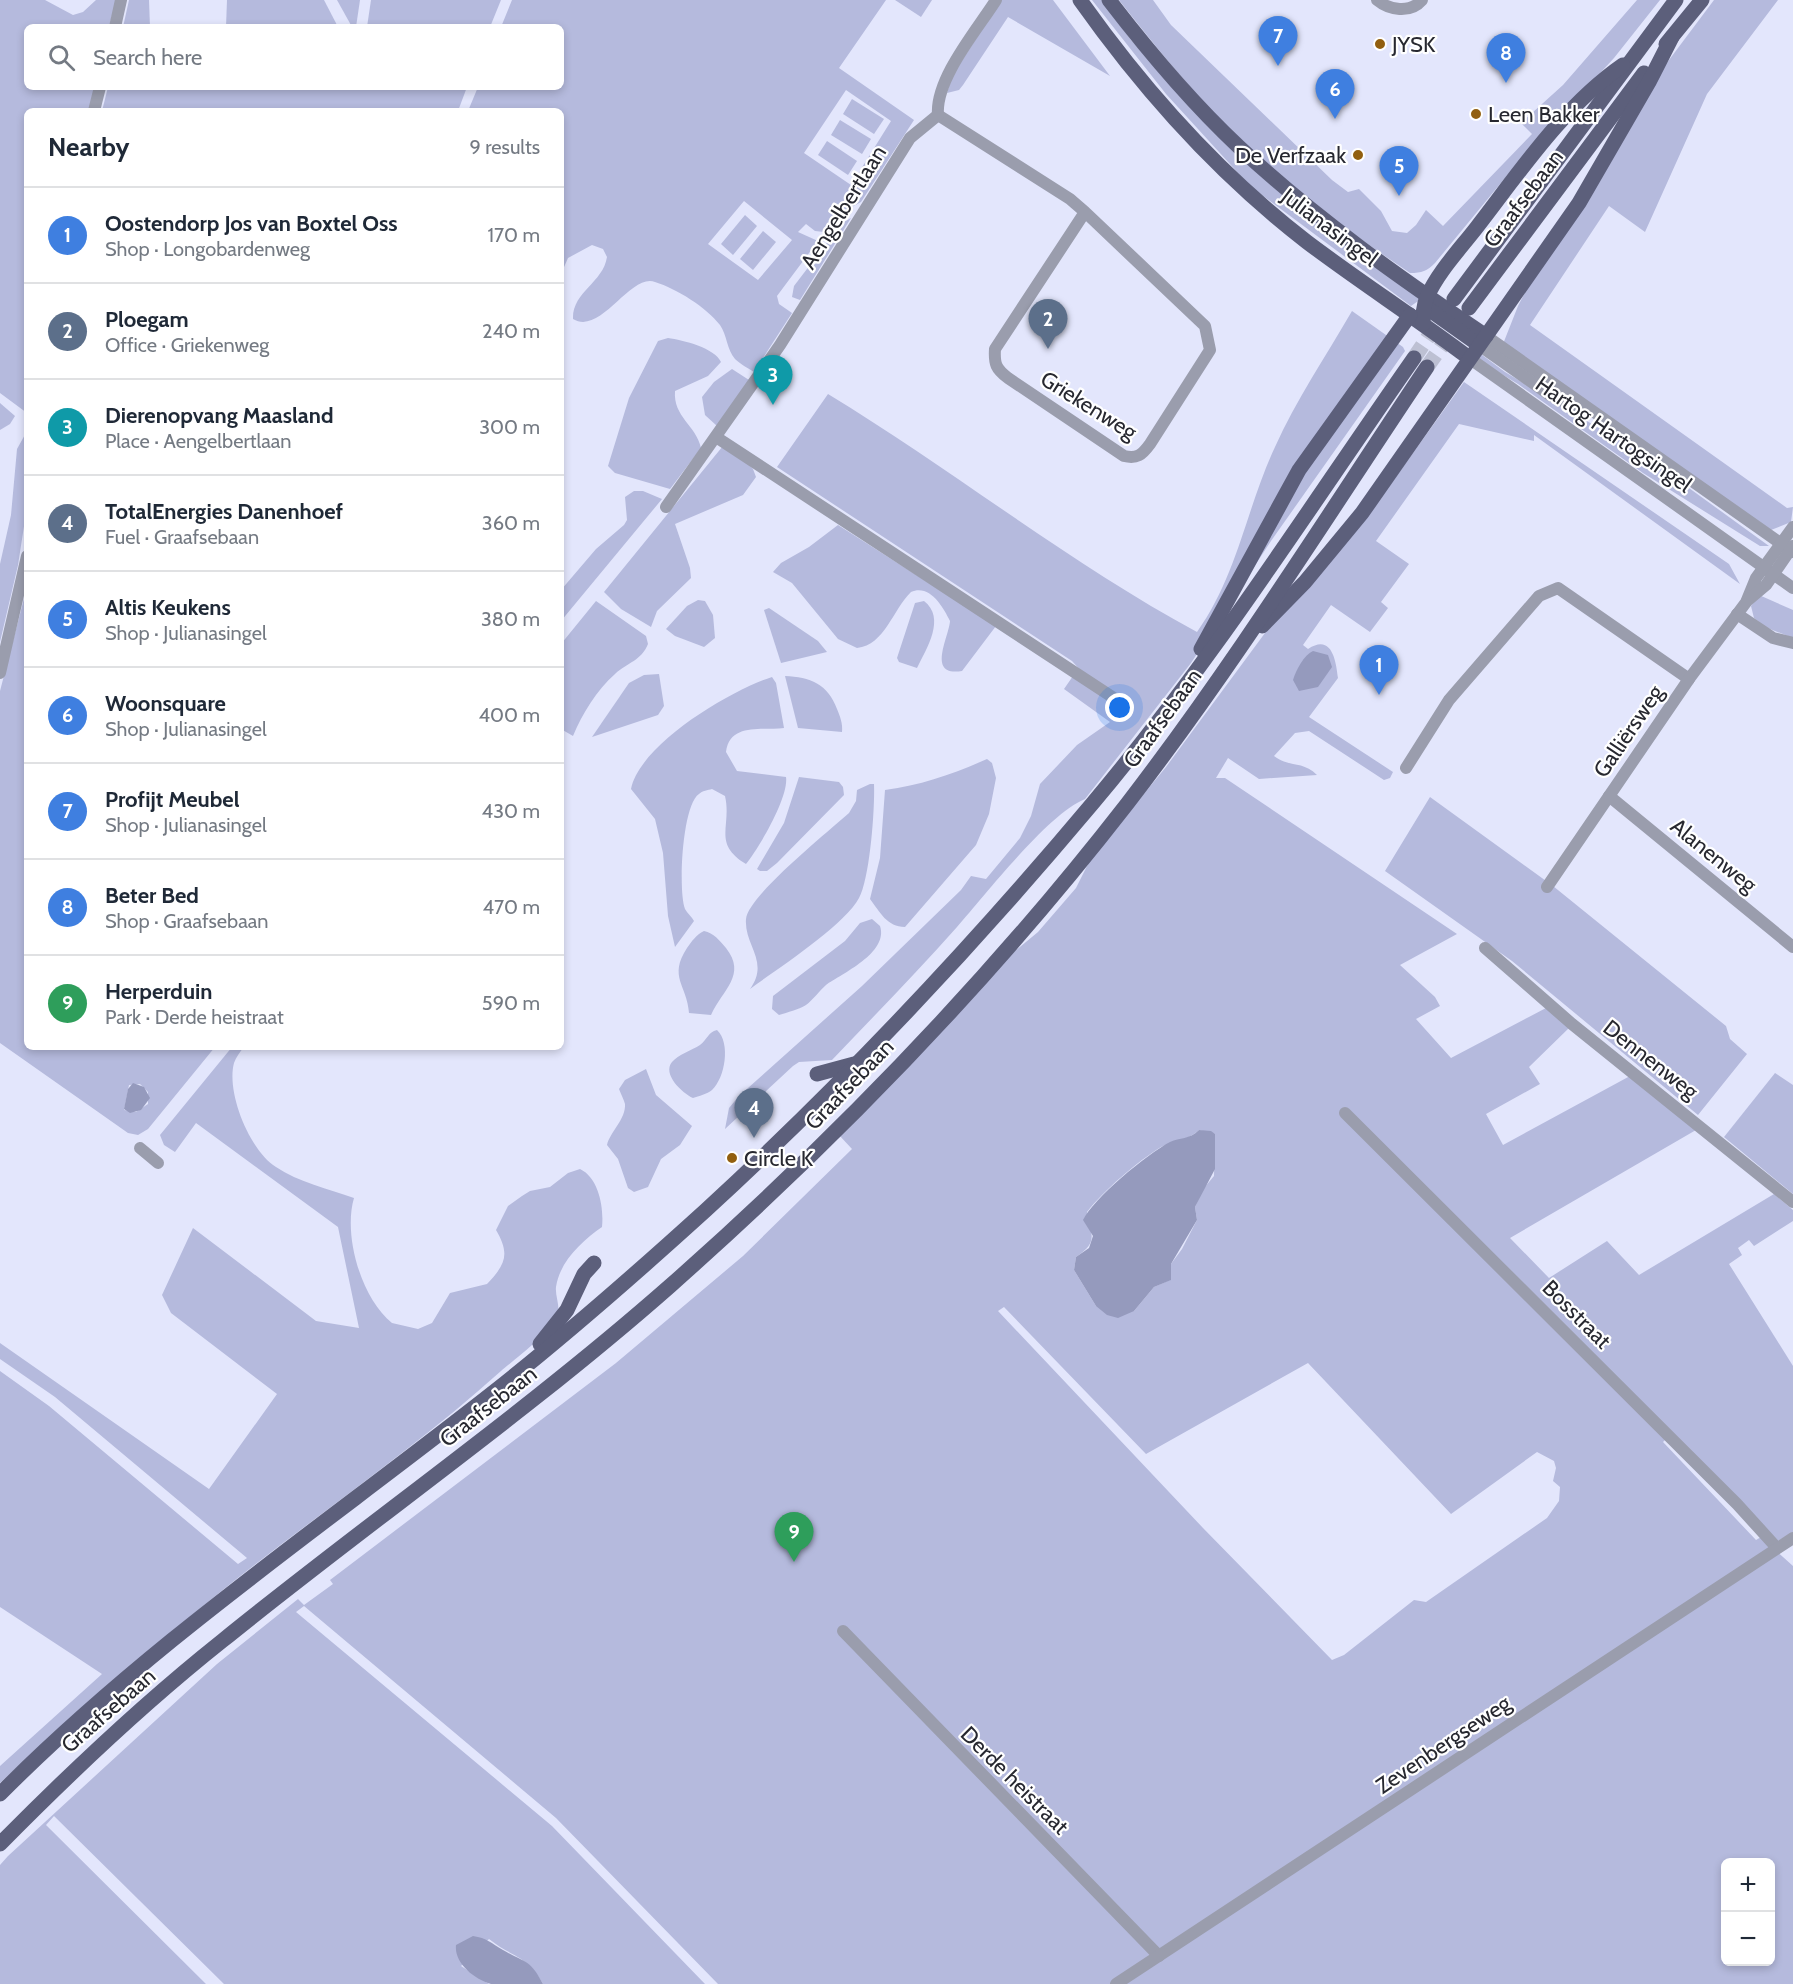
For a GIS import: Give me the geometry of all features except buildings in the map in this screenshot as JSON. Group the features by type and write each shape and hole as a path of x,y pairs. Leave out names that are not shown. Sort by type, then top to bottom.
{"main road":[{"name":"Julianasingel","path":"1080,0 1138,76 1246,190 1306,242 1421,312 1483,341"},
{"name":"Julianasingel","path":"1109,0 1170,74 1239,147 1312,210 1421,312"},
{"name":"Graafsebaan","path":"1455,299 1676,0"},
{"name":"Graafsebaan","path":"1469,308 1701,0"},
{"path":"1245,641 1305,582 1362,513 1579,203 1649,82 1672,37"},
{"path":"1180,689 1299,470 1421,312 1448,265 1526,164 1561,122 1603,79 1633,58"},
{"name":"Hartog Hartogsingel","path":"1421,312 1469,358"},
{"name":"Graafsebaan","path":"0,1794 128,1677 508,1381 707,1209 860,1062 960,955 1094,801 1263,579 1414,358"},
{"name":"Graafsebaan","path":"0,1844 65,1779 219,1643 590,1355 786,1179 927,1036 1054,894 1171,746 1245,641 1427,367"},
{"path":"817,1074 828,1073 860,1062"},
{"path":"508,1381 555,1327 567,1310 584,1274 594,1263"}],"street":[{"path":"116,24 121,0"},
{"path":"938,115 937,103 943,83 996,0"},
{"path":"1377,0 1386,8 1400,9 1422,0"},
{"path":"95,108 99,90"},
{"name":"Griekenweg","path":"938,115 1070,200 1085,212 1205,326 1210,340 1210,350 1202,365 1143,454 1134,458 1124,456 1008,378 998,371 994,363 995,349 1085,212"},
{"name":"Aengelbertlaan","path":"666,507 795,323 910,138 938,115"},
{"name":"Hartog Hartogsingel","path":"1483,341 1595,414 1789,548"},
{"name":"Hartog Hartogsingel","path":"1469,358 1793,588"},
{"path":"716,437 1123,704"},
{"name":"Galliërsweg","path":"1746,601 1766,585 1774,575 1789,548 1793,527"},
{"name":"Galliërsweg","path":"1548,887 1689,679 1746,601 1763,567 1789,548"},
{"path":"0,673 24,569"},
{"path":"1406,768 1449,700 1539,596 1558,588 1689,679"},
{"path":"1737,614 1773,638 1793,644"},
{"name":"Alanenweg","path":"1609,796 1793,947"},
{"name":"Dennenweg","path":"1485,948 1572,1024 1793,1202"},
{"name":"Bosstraat","path":"1345,1113 1737,1504 1778,1548"},
{"path":"140,1148 158,1163"},
{"name":"Zevenbergseweg","path":"1116,1984 1793,1538"},
{"name":"Derde heistraat","path":"843,1631 956,1751 1159,1956"}],"shaded area":[{"path":"0,0 45,0 73,15 83,12 96,0 116,0 110,24 24,24 24,90 94,90 90,108 24,108 24,411 0,393"},
{"path":"129,0 149,0 150,24 124,24"},
{"path":"227,0 324,0 336,24 226,24"},
{"path":"337,0 360,0 356,24 350,24"},
{"path":"371,0 501,0 491,24 367,24"},
{"path":"512,0 886,0 839,68 914,120 861,202 841,213 824,232 815,231 806,224 798,232 818,241 777,296 779,304 792,313 754,372 735,359 720,325 714,318 682,294 655,282 645,282 636,286 594,319 584,322 573,319 577,302 600,274 607,257 603,249 592,245 568,258 564,267 564,108 469,108 477,90 564,90 564,24 502,24","holes":["846,90 891,121 851,185 804,153","744,201 792,240 758,280 708,244"]},
{"path":"895,0 932,0 921,17"},
{"path":"1001,0 1053,0 1110,76 1008,17 959,90 947,93 952,76"},
{"path":"1092,0 1102,0 1131,40 1180,93 1421,299 1411,306 1250,186 1166,94"},
{"path":"1119,0 1153,0 1171,25 1332,180 1348,192 1359,189 1381,211 1392,231 1407,233 1416,225 1426,210 1443,226 1532,134 1521,123 1563,85 1637,0 1660,0 1614,58 1514,167 1435,263 1424,271 1410,273 1360,239 1312,202 1243,143 1182,77"},
{"path":"1714,0 1778,0 1707,94 1645,232 1609,206 1530,325 1787,508 1793,507 1791,522 1771,530 1503,344 1518,306 1535,273 1657,76"},
{"path":"107,90 466,90 459,108 103,108"},
{"path":"852,99 884,119 874,134 843,114"},
{"path":"840,120 871,139 862,154 831,135"},
{"path":"827,141 857,161 848,175 818,155"},
{"path":"745,215 757,226 733,255 721,244"},
{"path":"851,218 800,300 792,297 794,286 842,223"},
{"path":"763,231 776,242 753,270 740,259"},
{"path":"1352,311 1403,347 1405,351 1271,541 1191,663 1085,799 1070,807 1036,837 942,944 832,1060 799,1062 725,1129 729,1108 739,1096 862,986 961,890 971,876 986,879 1020,838 1031,816 1040,784 1077,745 1110,722 1064,689 1073,676 1082,672 1072,661 777,467 828,394 1102,576 1197,632 1211,610 1232,564 1265,470 1283,430"},
{"path":"668,338 706,349 718,357 721,362 708,376 675,391 678,408 695,433 701,448 670,489 615,473 608,466 629,398 658,341"},
{"path":"1478,352 1505,372 1642,454 1769,546 1760,546 1643,473 1518,384 1475,358"},
{"path":"732,369 749,380 717,426 705,415 702,397 714,382"},
{"path":"1464,382 1729,564 1740,584 1534,435 1534,441 1459,424 1376,541 1409,564 1381,602 1388,608 1370,632 1331,605 1303,645 1308,649 1323,644 1328,647 1334,657 1338,678 1309,717 1393,772 1390,778 1384,780 1309,731 1295,733 1274,756 1285,762 1306,767 1317,775 1259,779 1228,758 1216,778 1225,778 1457,934 1400,965 1435,997 1440,1006 1416,1019 1451,1058 1546,1008 1570,1027 1529,1067 1540,1084 1486,1114 1503,1145 1630,1076 1696,1130 1510,1238 1549,1278 1607,1241 1639,1275 1774,1194 1793,1210 1793,1221 1754,1246 1749,1240 1738,1248 1742,1255 1729,1264 1793,1366 1793,1532 1778,1541 1665,1440 1663,1442 1756,1540 1761,1537 1793,1566 1793,1984 718,1984 556,1818 304,1606 296,1612 552,1826 705,1984 543,1984 525,1962 489,1939 461,1966 489,1984 224,1984 54,1816 46,1825 206,1984 0,1984 0,1865 8,1856 217,1664 298,1599 304,1605 333,1584 330,1580 616,1363 743,1256 852,1149 839,1135 1008,957 1038,932 1076,888 1091,858 1166,767 1282,610 1385,492","holes":["1199,1130 1215,1134 1214,1176 1204,1188 1195,1207 1197,1220 1182,1249 1171,1264 1170,1280 1154,1287 1134,1311 1096,1306 1074,1270 1076,1257 1088,1247 1092,1238 1087,1212 1121,1177 1161,1147 1190,1136","1004,1307 1146,1454 1308,1363 1451,1514 1537,1452 1554,1461 1556,1468 1553,1481 1560,1487 1559,1501 1547,1518 1426,1602 1414,1600 1344,1655 1332,1660 1203,1528 998,1311"]},
{"path":"0,403 15,416 10,424 0,430"},
{"path":"24,436 24,526 18,565 0,642 0,564 11,515 17,449"},
{"path":"727,441 753,469 756,477 743,495 675,524 690,568 691,578 657,611 651,627 621,609 604,592"},
{"path":"634,491 643,491 662,499 564,617 564,586 596,549 624,525 627,520 625,497"},
{"path":"838,525 996,626 962,671 951,671 945,668 942,662 950,621 944,609 930,594 918,590 911,592 882,633 867,645 857,648 838,639 792,583 773,572 781,563 809,547"},
{"path":"1759,595 1793,610 1793,638 1765,627 1754,618 1751,606"},
{"path":"24,599 24,1050 213,1050 148,1129 138,1135 128,1133 0,1043 0,691","holes":["140,1084 148,1092 148,1104 136,1112 124,1110 129,1085"]},
{"path":"698,600 705,601 713,615 715,638 704,647 675,636 666,629 687,606"},
{"path":"596,601 646,636 648,644 638,658 620,670 602,687 585,711 573,736 564,731 564,640"},
{"path":"924,601 934,616 934,624 929,642 917,668 899,662 897,658 915,603"},
{"path":"769,608 818,641 827,652 781,663 764,610"},
{"path":"1313,651 1328,655 1332,667 1318,687 1299,691 1293,680 1294,676 1304,659"},
{"path":"659,674 664,706 658,715 592,737 629,683 644,675"},
{"path":"785,676 810,680 829,693 842,723 842,732 798,728"},
{"path":"772,677 776,683 784,728 741,732 729,742 726,752 737,771 786,777 783,797 765,835 746,864 729,849 726,841 725,796 712,789 700,793 693,801 685,830 682,885 685,909 694,921 675,947 668,916 663,853 655,819 631,789 638,772 651,754 669,737 712,706"},
{"path":"987,759 992,763 996,778 989,814 976,845 905,927 889,922 870,899 880,858 885,790 937,778"},
{"path":"799,777 839,782 843,787 844,795 777,863 767,871 760,871 757,869 784,823"},
{"path":"874,784 871,842 866,875 859,898 825,934 750,989 758,970 746,929 746,919 750,909 774,880 849,813 856,801 857,790"},
{"path":"1430,797 1553,886 1726,1026 1730,1039 1747,1054 1698,1115 1512,961 1385,871"},
{"path":"872,919 880,926 881,936 871,954 826,985 803,1007 779,1015 772,1009 773,996 845,941 860,923"},
{"path":"704,931 714,935 726,948 734,966 731,982 711,1015 689,1013 679,974 679,966 687,948 696,936"},
{"path":"717,1030 724,1043 723,1069 717,1085 712,1090 693,1098 675,1083 671,1077 670,1067 675,1059 700,1045 712,1032"},
{"path":"230,1050 242,1050 234,1063 232,1075 234,1090 242,1120 257,1148 266,1159 285,1172 354,1198 351,1230 357,1265 363,1282 371,1298 392,1323 418,1329 432,1323 450,1293 487,1284 504,1258 503,1246 496,1230 508,1206 530,1191 550,1187 568,1173 580,1169 592,1179 596,1186 601,1203 602,1227 580,1245 567,1260 556,1287 558,1314 555,1321 533,1344 397,1457 254,1565 191,1616 80,1710 0,1783 0,1766 102,1674 0,1607 0,1371 49,1406 238,1564 247,1558 55,1397 0,1359 0,1343 209,1489 277,1394 171,1313 162,1295 193,1228 316,1321 359,1328 338,1227 196,1123 175,1152 164,1145 160,1135"},
{"path":"646,1069 656,1095 692,1126 680,1145 661,1159 648,1187 634,1192 628,1188 618,1159 607,1145 625,1110 619,1089 625,1080"},
{"path":"1775,1073 1793,1085 1793,1194 1724,1137"},
{"path":"133,1083 144,1087 150,1098 141,1110 130,1113 124,1109 128,1089"},
{"path":"1199,1130 1211,1131 1215,1134 1215,1169 1195,1207 1197,1220 1171,1264 1171,1280 1154,1287 1134,1311 1118,1318 1107,1315 1096,1306 1074,1270 1076,1257 1089,1248 1093,1236 1083,1220 1098,1200 1135,1166 1170,1142 1192,1135"},
{"path":"473,1936 485,1939 526,1962 543,1984 491,1984 472,1974 458,1958 456,1945"}],"tunnel":[{"path":"1414,358 1439,321"},
{"path":"1427,367 1453,330"}],"place":[{"name":"JYSK","path":"1380,44"},
{"name":"Profijt Meubel","path":"1278,66"},
{"name":"Beter Bed","path":"1506,83"},
{"name":"Leen Bakker","path":"1476,114"},
{"name":"Woonsquare","path":"1335,119"},
{"name":"De Verfzaak","path":"1358,155"},
{"name":"Altis Keukens","path":"1399,196"},
{"name":"Ploegam","path":"1048,349"},
{"name":"Dierenopvang Maasland","path":"773,405"},
{"name":"Oostendorp Jos van Boxtel Oss","path":"1379,695"},
{"name":"TotalEnergies Danenhoef","path":"754,1138"},
{"name":"Circle K","path":"732,1158"},
{"name":"Herperduin","path":"794,1562"}]}
